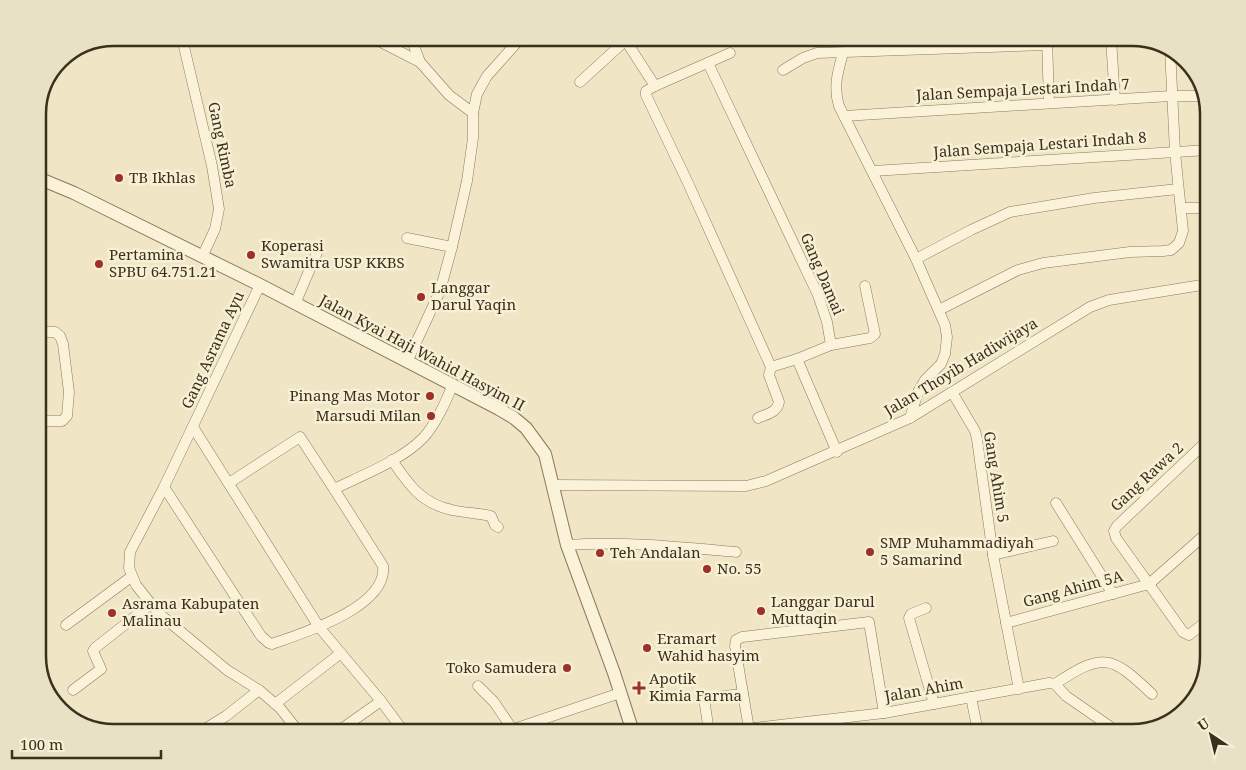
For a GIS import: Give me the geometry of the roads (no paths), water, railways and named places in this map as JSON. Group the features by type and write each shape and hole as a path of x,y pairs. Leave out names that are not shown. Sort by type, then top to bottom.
{"street":[{"name":"Gang Rimba","path":"184,46 212,166 219,208 215,229 202,257"},
{"path":"389,46 420,62"},
{"path":"414,46 420,62 449,95 473,113"},
{"path":"407,362 440,292 452,247 467,181 473,138 473,113 477,94 484,81 514,46"},
{"path":"580,82 618,46"},
{"path":"629,46 655,86"},
{"path":"783,70 811,54 962,46"},
{"path":"1047,46 1049,103"},
{"path":"1112,46 1115,100"},
{"path":"730,52 655,86 646,91 646,95 771,366 768,375 779,402 774,411 758,418"},
{"path":"843,53 835,89 839,106 916,259 945,325 947,337 945,354 941,364 925,380 918,392 910,418"},
{"path":"940,310 1018,270 1043,262 1130,252 1171,250 1179,244 1183,231 1174,152 1170,58"},
{"name":"Gang Damai","path":"708,63 818,295 827,322 831,345"},
{"name":"Jalan Sempaja Lestari Indah 7","path":"844,116 1197,96"},
{"name":"Jalan Sempaja Lestari Indah 8","path":"873,171 1200,150"},
{"name":"Jalan Kyai Haji Wahid Hasyim II","path":"46,181 260,285 499,409 526,428 545,454 567,545 630,724"},
{"path":"916,259 1010,212 1094,198 1178,189"},
{"path":"1181,208 1200,208"},
{"path":"407,238 452,247"},
{"path":"295,304 318,250"},
{"name":"Gang Asrama Ayu","path":"131,577 129,568 130,552 164,487 260,285"},
{"name":"Jalan Thoyib Hadiwijaya","path":"552,485 746,486 766,481 837,452 910,418 1090,307 1109,300 1200,285"},
{"path":"771,366 797,359 831,345 870,338 875,334 866,286"},
{"path":"46,332 55,332 62,339 69,392 68,412 64,419 62,421 46,421"},
{"path":"797,359 837,452"},
{"path":"334,490 392,460 416,445 430,430 446,403 452,386"},
{"name":"Gang Ahim 5","path":"952,392 975,430 993,555 1019,689"},
{"path":"193,427 319,627 398,724"},
{"path":"164,487 264,640 272,644 319,627 354,608 368,598 382,582 383,566 378,557 300,437 229,484"},
{"name":"Gang Rawa 2","path":"1200,448 1116,528 1116,538 1185,635 1189,636 1200,627"},
{"path":"392,460 412,489 435,506 491,516 494,525 498,527"},
{"path":"1056,503 1112,594"},
{"path":"1149,584 1200,539"},
{"path":"993,555 1053,541"},
{"path":"567,545 601,542 635,543 736,552"},
{"path":"66,625 131,577 151,604 227,670 259,690 280,708 293,724"},
{"name":"Gang Ahim 5A","path":"1006,623 1149,584"},
{"path":"73,690 101,668 93,651 95,648 151,604"},
{"path":"926,608 911,614 909,618 934,704"},
{"path":"748,724 735,646 736,640 742,637 868,622 884,713"},
{"path":"275,704 341,653"},
{"path":"1105,724 1066,696 1055,684 1088,664 1102,662 1115,664 1128,672 1152,694"},
{"name":"Jalan Ahim","path":"807,724 884,713 1049,683 1055,684"},
{"path":"478,686 494,702 510,724"},
{"path":"213,724 259,690"},
{"path":"534,724 620,693"},
{"path":"708,724 704,698 743,694"},
{"path":"971,697 976,724"},
{"path":"348,724 381,701"}],"place":[{"name":"TB Ikhlas","path":"119,178"},
{"name":"Koperasi Swamitra USP KKBS","path":"251,255"},
{"name":"Pertamina SPBU 64.751.21","path":"99,264"},
{"name":"Langgar Darul Yaqin","path":"421,297"},
{"name":"Pinang Mas Motor","path":"430,396"},
{"name":"Marsudi Milan","path":"431,416"},
{"name":"SMP Muhammadiyah 5 Samarind","path":"870,552"},
{"name":"Teh Andalan","path":"600,553"},
{"name":"No. 55","path":"707,569"},
{"name":"Langgar Darul Muttaqin","path":"761,611"},
{"name":"Asrama Kabupaten Malinau","path":"112,613"},
{"name":"Eramart Wahid hasyim","path":"647,648"},
{"name":"Toko Samudera","path":"567,668"},
{"name":"Apotik Kimia Farma","path":"639,688"}]}
